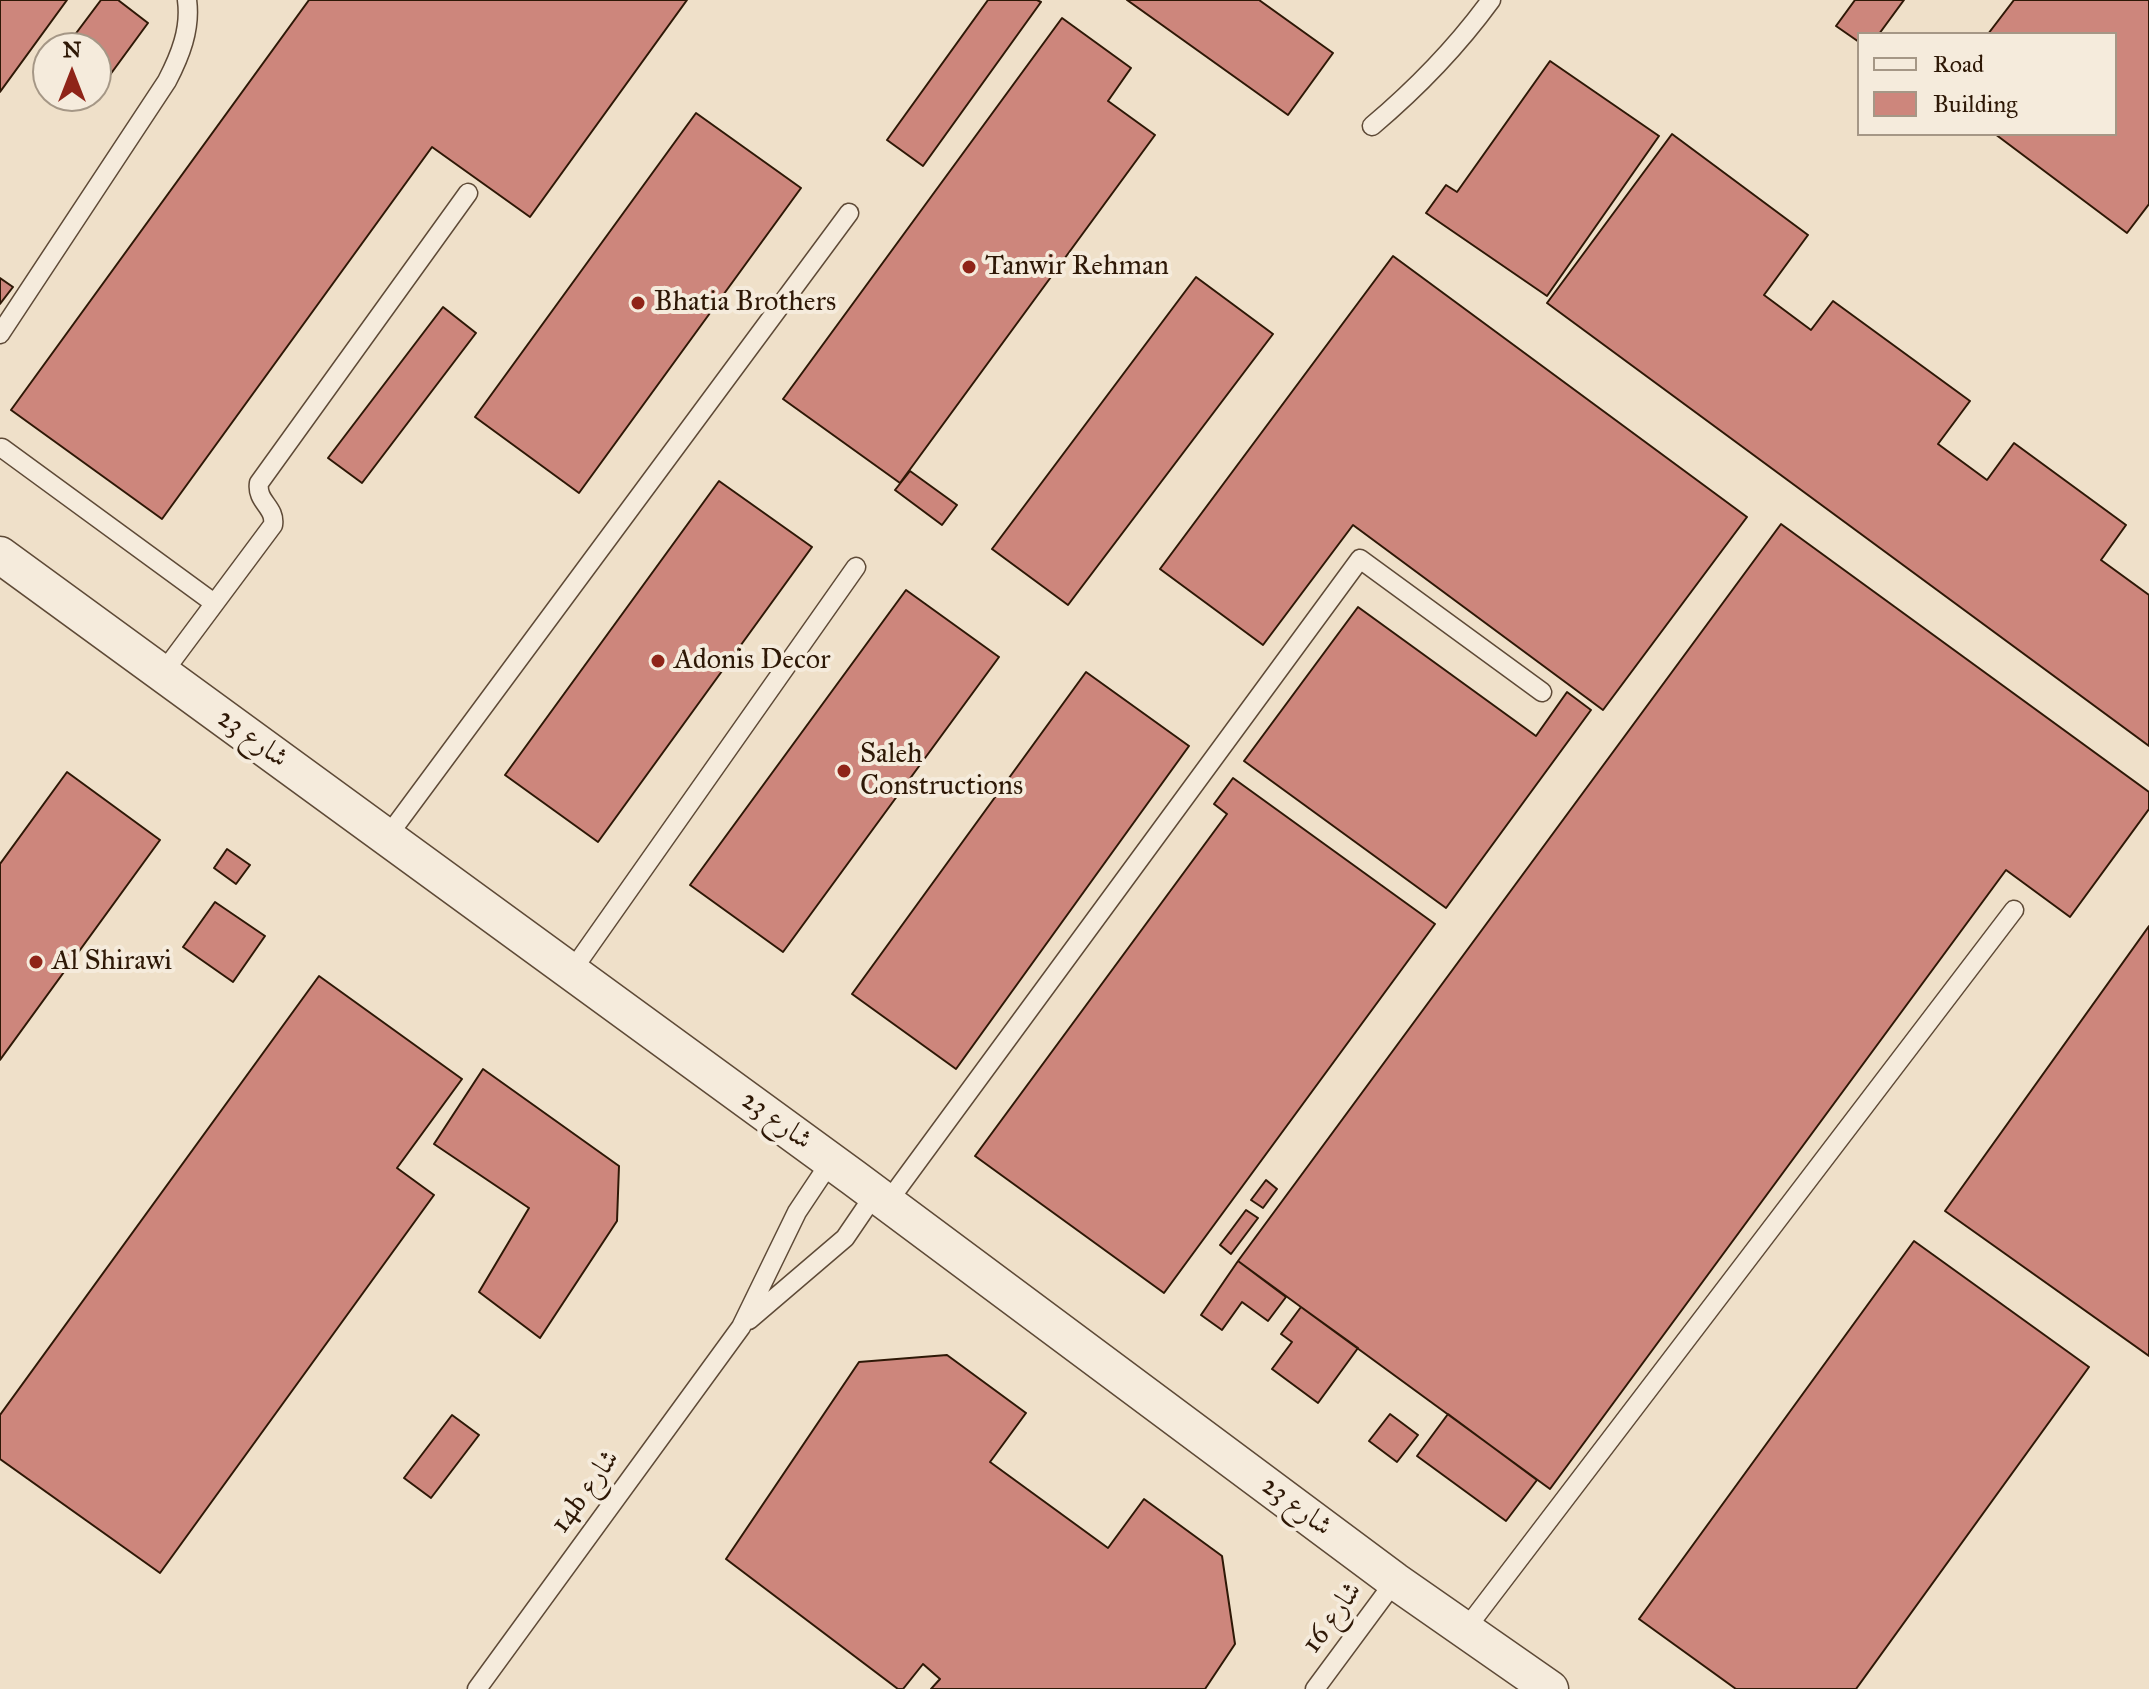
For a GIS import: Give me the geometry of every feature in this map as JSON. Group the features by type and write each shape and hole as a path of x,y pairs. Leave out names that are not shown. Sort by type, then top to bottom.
{"street":[{"name":"شارع 23","path":"0,555 831,1161 1395,1581 1550,1689"}],"lane":[{"path":"0,334 167,81 179,58 186,33 187,0"},
{"path":"1372,126 1409,95 1443,60 1491,0"},
{"path":"162,674 273,525 272,510 261,498 259,483 468,193"},
{"path":"387,837 849,213"},
{"path":"2,448 214,603"},
{"name":"14b شارع","path":"741,1327 845,1238 881,1198 1360,559 1542,692"},
{"path":"571,972 856,567"},
{"path":"1465,1630 2014,910"},
{"name":"14b شارع","path":"477,1689 741,1327 797,1212 831,1161"},
{"name":"شارع 16","path":"1315,1689 1395,1581"}],"building":[{"path":"0,0 67,0 44,32 32,32 32,48 0,92"},
{"path":"101,0 118,0 148,23 112,72 112,32 77,32"},
{"path":"309,0 687,0 530,217 432,147 162,519 11,410"},
{"path":"988,0 1041,2 923,166 887,140"},
{"path":"1127,0 1259,0 1333,53 1288,115"},
{"path":"1855,0 1904,0 1880,32 1857,32 1857,41 1836,26"},
{"path":"2014,0 2149,0 2149,204 2127,233 1998,136 2117,136 2117,32 1990,32"},
{"name":"Tanwir Rehman","path":"1062,18 1131,68 1108,101 1155,135 900,483 783,399"},
{"path":"1550,61 1659,136 1547,296 1426,213 1446,185 1457,192"},
{"name":"Bhatia Brothers","path":"696,113 801,188 579,493 475,417"},
{"path":"1672,134 1808,235 1764,295 1811,330 1833,301 1970,401 1938,444 1987,480 2014,443 2126,525 2101,560 2149,595 2149,746 1547,303"},
{"path":"1393,256 1747,517 1603,710 1353,525 1263,645 1160,569"},
{"path":"1196,277 1273,334 1068,605 992,549"},
{"path":"0,278 13,287 0,304"},
{"path":"443,307 476,333 362,483 328,458"},
{"path":"910,471 957,505 942,525 895,490"},
{"name":"Adonis Decor","path":"719,481 812,547 598,842 505,775"},
{"path":"1781,524 2149,792 2149,809 2070,917 2006,870 1550,1489 1238,1261"},
{"name":"Saleh Constructions","path":"906,590 999,657 783,952 690,885"},
{"path":"1358,607 1536,736 1567,692 1591,710 1446,908 1244,761"},
{"path":"1086,672 1189,746 956,1069 852,994"},
{"name":"Al Shirawi","path":"67,772 160,840 0,1060 0,864"},
{"path":"1233,778 1435,924 1164,1293 975,1156 1227,814 1214,804"},
{"path":"227,849 250,865 236,884 214,868"},
{"path":"215,902 265,936 233,982 183,947"},
{"path":"2149,926 2149,1356 1945,1211"},
{"path":"319,976 462,1079 397,1168 434,1195 160,1573 0,1459 0,1415"},
{"path":"483,1069 619,1166 617,1221 540,1338 479,1292 529,1208 434,1144"},
{"path":"1266,1180 1277,1189 1263,1208 1251,1200"},
{"path":"1246,1210 1258,1218 1231,1254 1220,1245"},
{"path":"1914,1241 2089,1367 1856,1689 1736,1689 1639,1619"},
{"path":"1238,1261 1286,1297 1268,1321 1242,1302 1222,1330 1201,1315"},
{"path":"1301,1307 1358,1348 1318,1403 1272,1369 1292,1342 1281,1334"},
{"path":"947,1355 1026,1413 990,1462 1108,1548 1144,1499 1222,1556 1235,1644 1205,1689 931,1689 940,1679 923,1664 903,1689 898,1689 726,1559 859,1362"},
{"path":"1390,1414 1418,1435 1397,1462 1369,1441"},
{"path":"1448,1414 1537,1480 1506,1521 1417,1456"},
{"path":"452,1415 479,1435 431,1498 404,1478"}],"place":[{"name":"Tanwir Rehman","path":"969,267"},
{"name":"Bhatia Brothers","path":"638,303"},
{"name":"Adonis Decor","path":"658,661"},
{"name":"Saleh Constructions","path":"844,771"},
{"name":"Al Shirawi","path":"36,962"}]}
